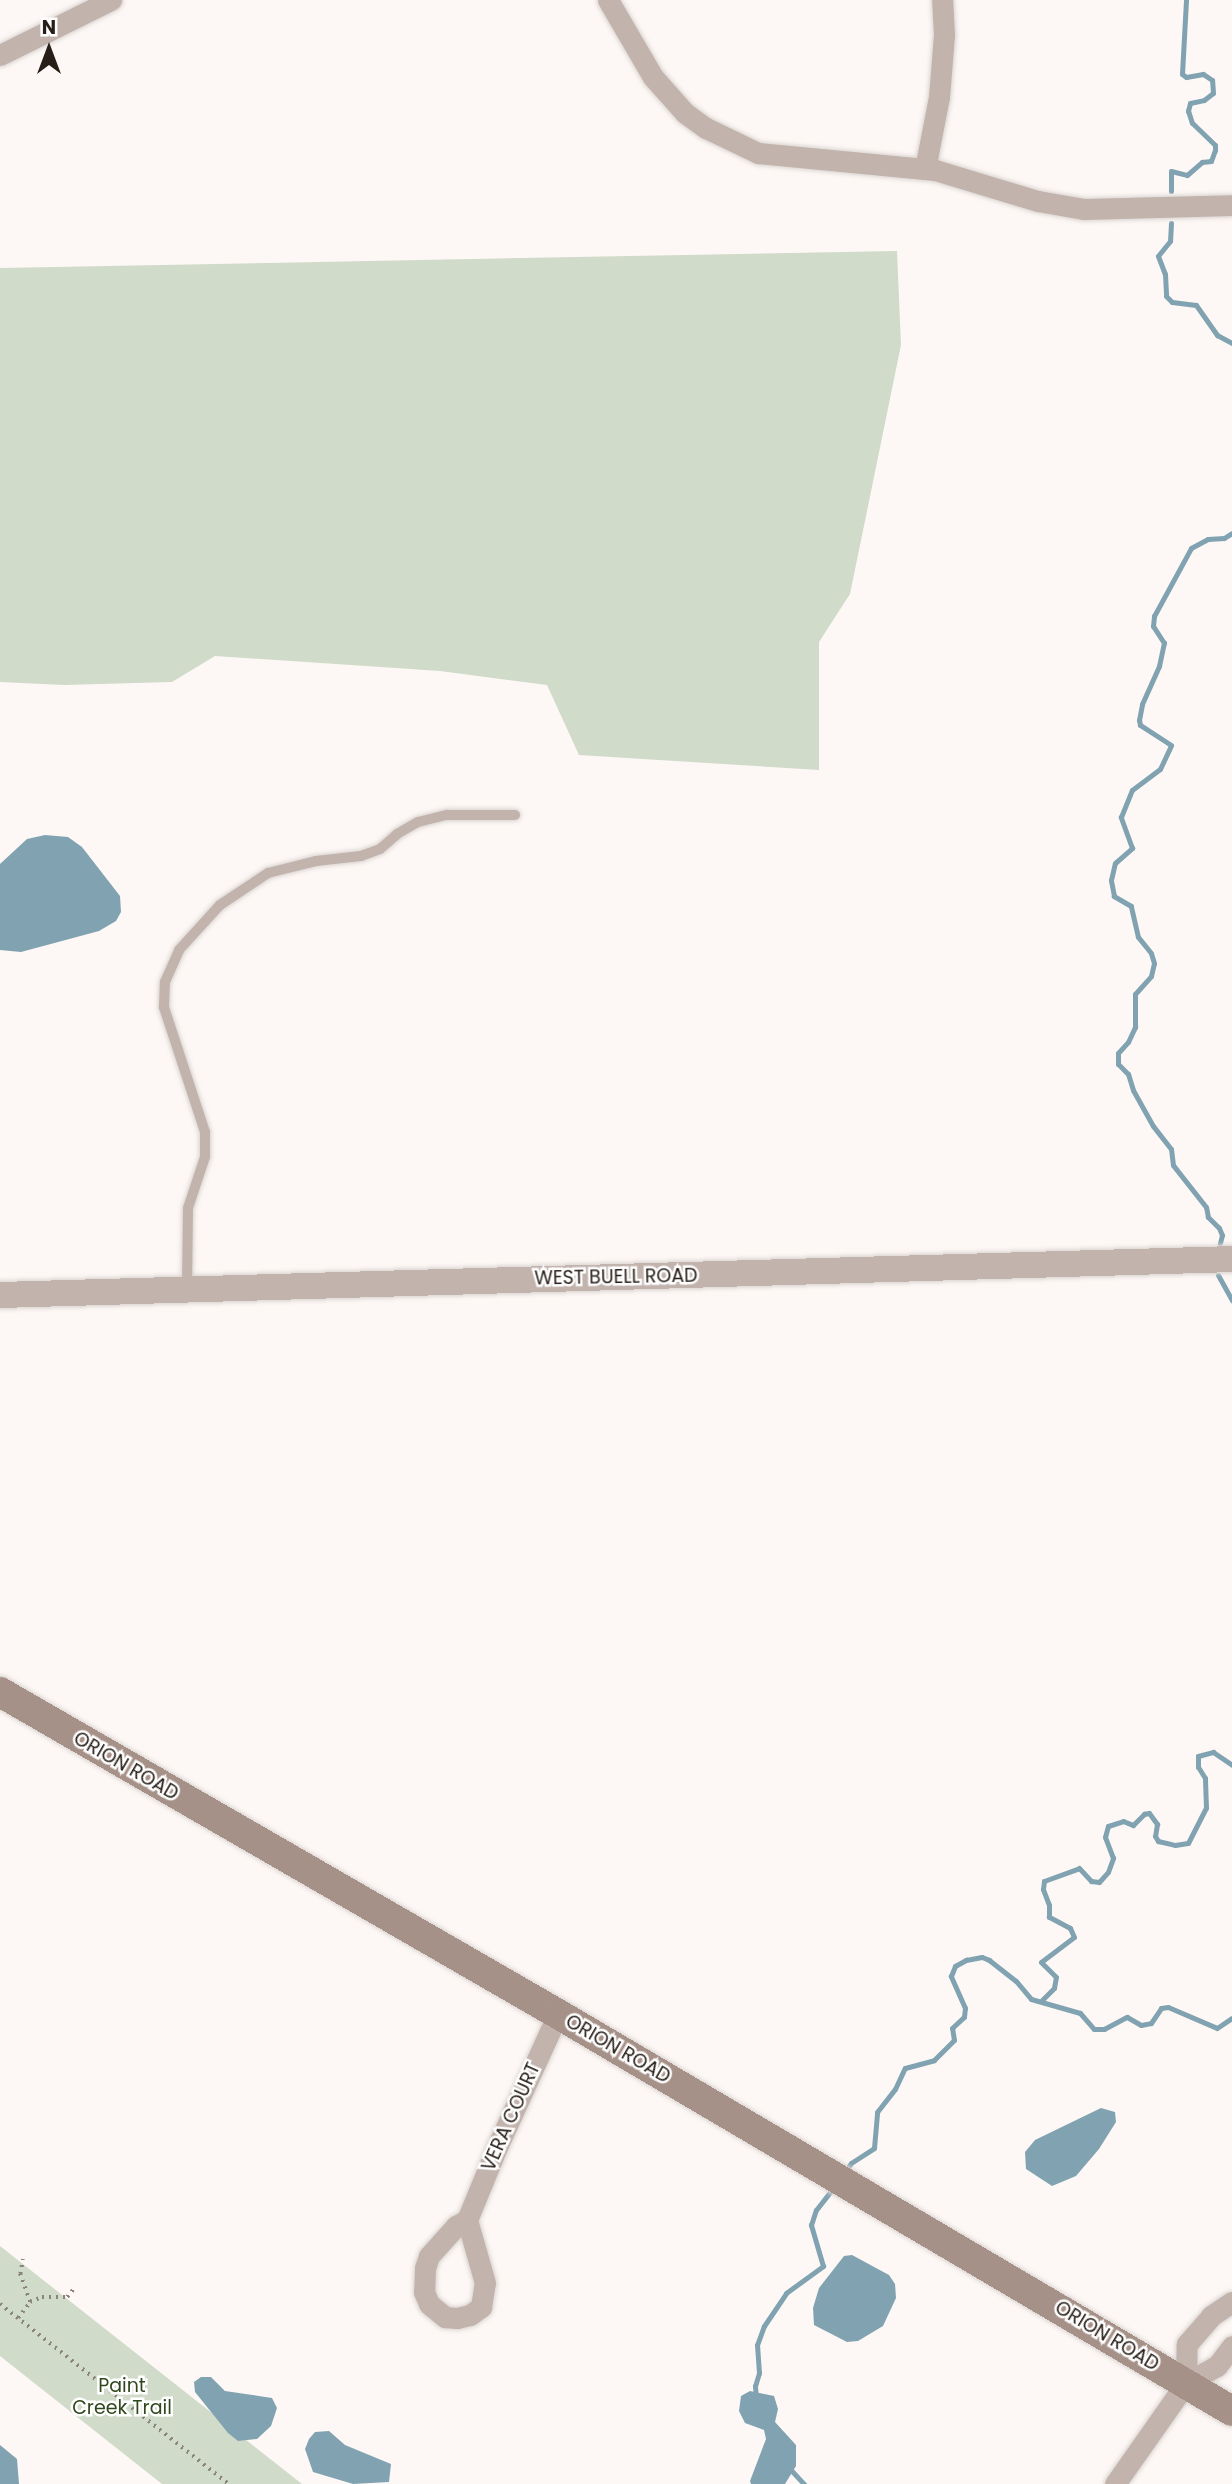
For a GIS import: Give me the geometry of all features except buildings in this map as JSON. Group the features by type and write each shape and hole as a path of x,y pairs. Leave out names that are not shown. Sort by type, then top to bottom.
{"main road":[{"name":"ORION ROAD","path":"0,1692 558,2014 1232,2411"}],"street":[{"path":"0,55 111,0"},
{"path":"608,0 653,77 685,113 706,128 758,153 925,169 1038,201 1084,209 1232,205"},
{"path":"925,169 939,97 944,34 942,0"},
{"name":"WEST BUELL ROAD","path":"0,1295 1232,1259"},
{"name":"VERA COURT","path":"467,2220 496,2147 558,2014"},
{"path":"1186,2383 1187,2344 1211,2316 1232,2302"},
{"path":"1115,2484 1186,2383 1217,2366 1232,2346"}],"lane":[{"path":"187,1289 188,1208 205,1157 205,1132 164,1007 165,982 179,950 219,905 268,873 316,861 361,856 380,849 397,834 447,815 515,815"}],"path":[{"path":"23,2259 20,2274 30,2302"},
{"path":"18,2318 30,2302 42,2297 67,2297 75,2287"},
{"path":"0,2304 229,2484"}],"green space":[{"path":"897,251 901,345 850,594 819,642 819,770 579,755 547,685 440,671 215,656 172,682 64,685 0,682 0,268"},
{"name":"Paint Creek Trail","path":"0,2246 302,2484 162,2484 0,2356"}],"water":[{"path":"45,835 68,837 82,847 120,896 121,912 116,921 99,931 21,952 0,950 0,864 27,839"},
{"path":"1101,2108 1115,2112 1116,2122 1099,2149 1076,2176 1052,2186 1026,2169 1025,2152 1035,2140"},
{"path":"852,2255 889,2275 895,2284 896,2298 883,2326 858,2341 847,2342 814,2325 813,2308 819,2288 844,2256"},
{"path":"201,2377 211,2377 225,2391 272,2398 277,2408 271,2426 257,2439 238,2441 228,2433 195,2392 194,2382"},
{"path":"750,2391 774,2396 778,2409 775,2422 796,2445 796,2466 785,2484 751,2484 766,2439 764,2430 745,2423 739,2411 741,2396"},
{"path":"329,2431 345,2445 391,2464 389,2482 353,2484 313,2472 305,2449 315,2432"},
{"path":"0,2445 17,2459 19,2484 0,2484"}],"waterway":[{"path":"1171,191 1171,171 1187,175 1202,162 1211,161 1215,150 1215,145 1192,123 1188,111 1190,103 1204,100 1213,93 1212,80 1203,74 1186,77 1182,74 1186,0"},
{"path":"1171,223 1170,241 1158,256 1165,274 1166,296 1172,302 1196,305 1217,335 1232,343"},
{"path":"1220,1243 1222,1235 1219,1228 1208,1217 1206,1207 1173,1165 1171,1149 1153,1126 1133,1090 1128,1074 1118,1064 1118,1053 1128,1042 1135,1027 1135,994 1151,976 1154,963 1151,953 1138,937 1131,906 1114,896 1111,880 1115,863 1132,848 1121,817 1132,790 1160,769 1171,745 1140,725 1139,720 1142,704 1159,666 1164,643 1153,626 1154,616 1191,548 1208,539 1224,538 1232,533"},
{"path":"1218,1275 1232,1300"},
{"path":"1042,2000 1054,1988 1056,1977 1041,1962 1074,1937 1070,1928 1049,1917 1044,1881 1079,1868 1091,1881 1099,1882 1108,1872 1113,1858 1105,1837 1108,1826 1123,1821 1133,1825 1144,1814 1149,1813 1157,1824 1155,1836 1158,1841 1175,1845 1188,1843 1206,1808 1205,1778 1198,1767 1198,1756 1213,1752 1232,1765"},
{"path":"844,2173 851,2163 874,2148 877,2112 895,2089 905,2068 934,2060 954,2040 952,2028 964,2017 965,2008 951,1976 955,1966 966,1960 982,1957 989,1960 1016,1981 1031,1999 1080,2013 1094,2029 1104,2029 1127,2017 1141,2025 1151,2023 1161,2008 1168,2007 1217,2028 1232,2018"},
{"path":"756,2398 755,2386 759,2373 757,2345 764,2326 786,2293 823,2266 811,2225 816,2210 834,2187"},
{"path":"790,2469 804,2484"}]}
